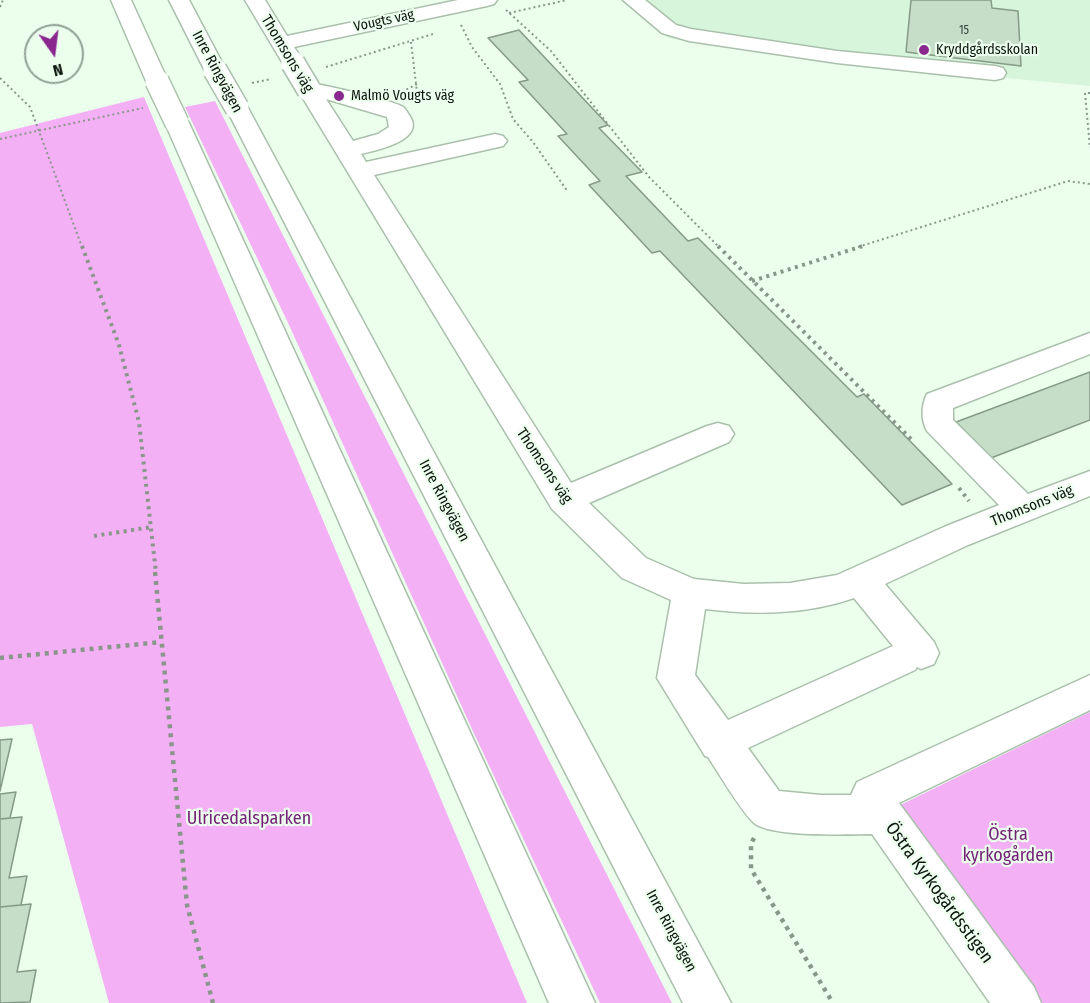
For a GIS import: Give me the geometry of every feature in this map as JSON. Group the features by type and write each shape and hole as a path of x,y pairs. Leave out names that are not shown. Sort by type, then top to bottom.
{"main road":[{"path":"121,0 572,1003"},
{"name":"Inre Ringvägen","path":"179,0 708,1003"},
{"name":"Thomsons väg","path":"255,0 564,500 634,568 690,592 744,599 790,598 842,588 989,523 1090,483"},
{"name":"Vougts väg","path":"282,43 487,0"},
{"path":"633,0 669,29 689,35 837,57 995,73"},
{"path":"309,90 326,92 395,111 400,117 402,124 399,132 352,160"},
{"path":"352,160 495,141"},
{"path":"1023,509 938,423 938,402 1090,343"},
{"path":"564,500 718,434"},
{"path":"719,743 912,656 860,580"},
{"path":"690,592 675,678 768,810"},
{"path":"882,814 871,796 1090,692"},
{"name":"Östra Kyrkogårdsstigen","path":"768,810 821,815 882,814 1018,1003"}],"path":[{"path":"0,7 3,0"},
{"path":"509,13 551,51 649,177 917,445"},
{"path":"460,23 472,47 500,84 513,119 533,142 568,192"},
{"path":"411,42 417,87 417,110"},
{"path":"0,78 30,107 40,130 119,345 140,422 187,905 213,1003"},
{"path":"1090,93 1085,93 1090,148"},
{"path":"0,139 40,130"},
{"path":"752,281 1068,181 1090,184"},
{"path":"957,486 989,523"},
{"path":"94,536 152,527"},
{"path":"0,658 161,642"},
{"path":"768,810 751,844 751,869 833,1003"}],"shaded area":[{"name":"Kryddgårdsskolan","path":"625,0 1090,0 1090,86 847,63 668,38"}],"green space":[{"name":"Ulricedalsparken","path":"144,97 527,1003 109,1003 32,724 0,727 0,133"},
{"path":"215,101 672,1003 600,1003 471,727 289,325 185,107"},
{"name":"Östra kyrkogården","path":"1090,712 1090,1003 1024,1003 882,814"}],"building":[{"path":"911,0 991,0 992,8 1018,11 1021,66 906,52"},
{"path":"519,30 608,125 599,128 642,172 626,176 688,241 698,238 857,397 864,394 952,484 902,505 660,251 652,253 589,185 600,181 558,136 567,134 519,82 528,80 488,38"},
{"path":"1090,372 1090,420 991,458 956,422"},
{"path":"12,739 0,791 0,740"},
{"path":"16,792 10,818 0,819 0,794"},
{"path":"22,817 9,878 27,876 21,905 0,907 0,819"},
{"path":"31,904 17,972 36,970 30,1002 0,1003 0,907"}],"place":[{"name":"Kryddgårdsskolan","path":"924,50"},
{"name":"Malmö Vougts väg","path":"339,96"}]}
